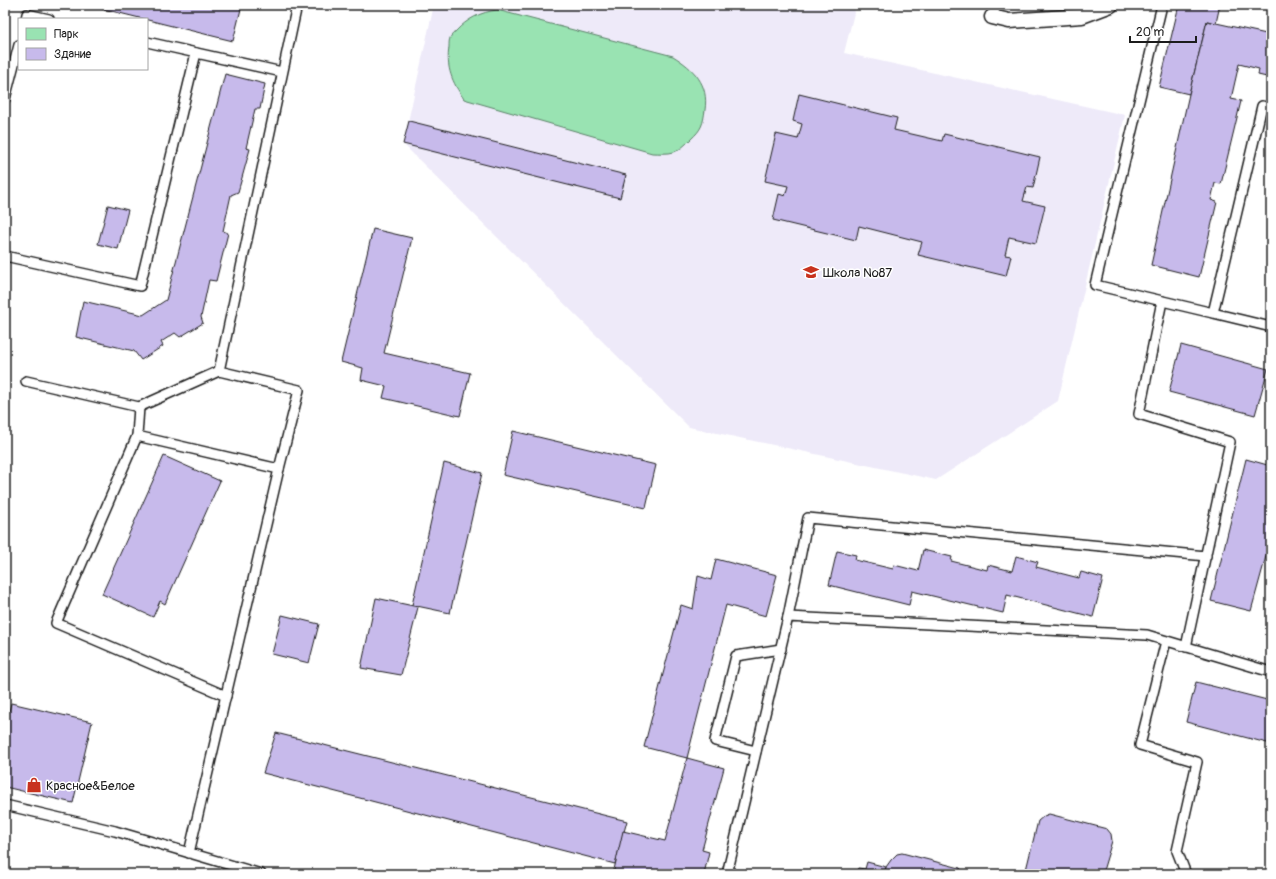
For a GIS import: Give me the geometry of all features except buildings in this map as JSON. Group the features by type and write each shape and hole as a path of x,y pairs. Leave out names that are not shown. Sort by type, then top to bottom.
{"street":[{"path":"994,11 1009,22 1082,16 1111,5"}],"lane":[{"path":"219,371 297,5"},
{"path":"1162,5 1095,285 1271,327"},
{"path":"26,18 27,14 45,18"},
{"path":"148,42 282,72"},
{"path":"5,99 18,49"},
{"path":"5,256 140,286 196,53"},
{"path":"1213,313 1262,106 1271,108"},
{"path":"1162,301 1139,414 1230,442 1186,646"},
{"path":"26,381 139,407 219,371 299,390 189,853"},
{"path":"139,407 137,436 56,623 226,696"},
{"path":"137,436 279,469"},
{"path":"727,874 781,649 808,518 1206,556"},
{"path":"788,617 1147,635 1271,672"},
{"path":"1166,641 1140,744 1197,762 1177,851 1186,874"},
{"path":"756,751 715,741 716,734 736,656 781,649"},
{"path":"5,805 115,831 261,874"}],"shaded area":[{"name":"Школа №87","path":"434,5 856,5 844,53 1125,115 1058,401 936,480 689,427 403,144"}],"green space":[{"path":"497,10 673,56 693,72 698,78 705,92 706,101 704,119 700,129 687,143 674,152 652,153 464,99 453,81 449,68 448,55 450,39 460,27 470,20 485,12"}],"place":[{"name":"Школа №87","path":"811,272"},
{"name":"Красное&Белое","path":"34,785"}]}
